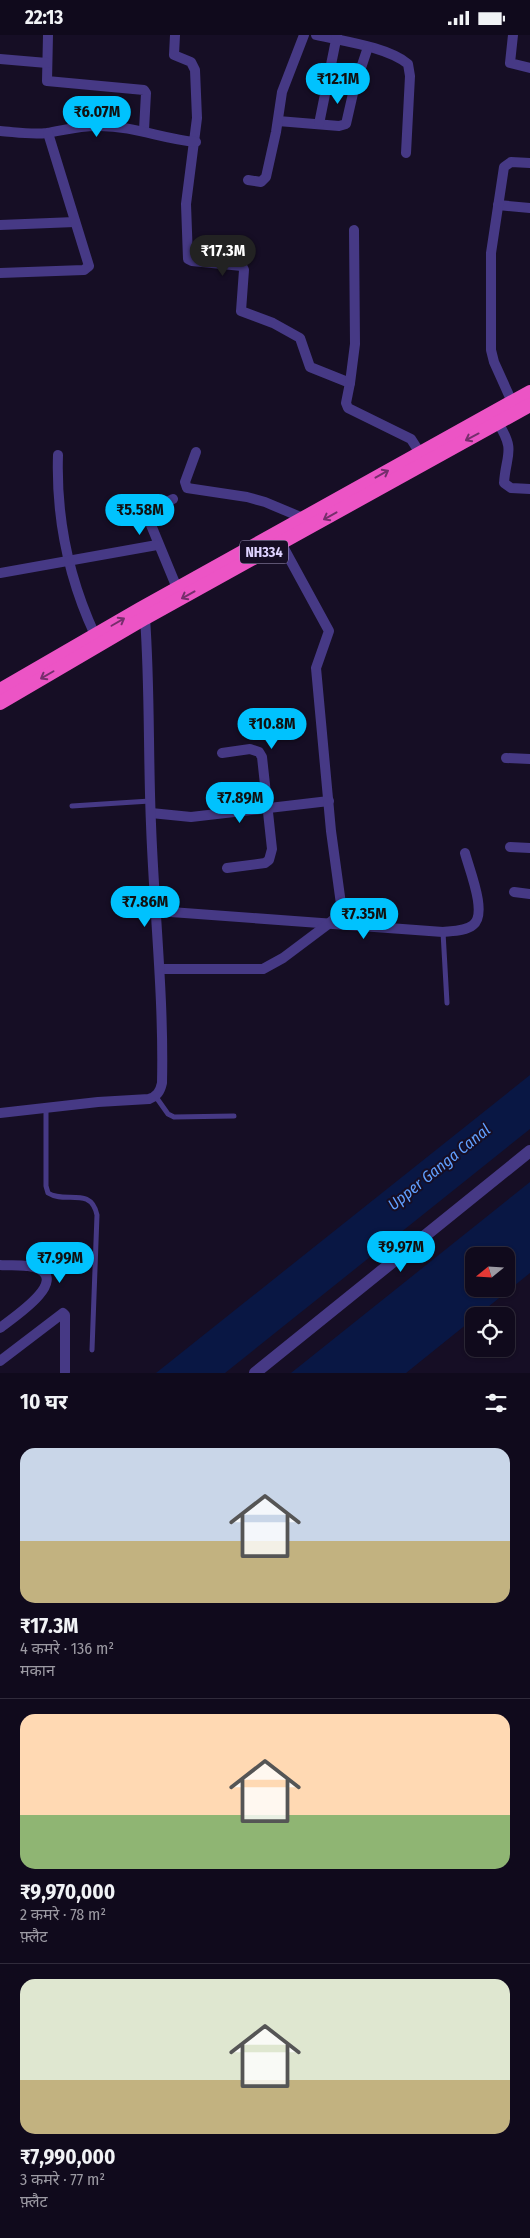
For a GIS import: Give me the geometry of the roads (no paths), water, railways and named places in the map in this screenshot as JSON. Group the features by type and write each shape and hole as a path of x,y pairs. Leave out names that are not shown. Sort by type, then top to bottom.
{"highway":[{"name":"NH334","path":"0,690 177,588 530,392"},
{"name":"NH334","path":"0,703 145,619 530,405"}],"street":[{"path":"48,35 46,80 50,83 144,90 146,93 144,130"},
{"path":"175,35 174,55 191,62 195,70 197,118 196,141 187,196 188,259 242,266 244,270 241,311 273,323 300,338 310,367 350,383"},
{"path":"248,179 264,181 278,121 282,92 304,35"},
{"path":"316,35 337,37 397,57 408,64 410,69 406,153"},
{"path":"513,35 510,63 530,68"},
{"path":"319,124 337,37"},
{"path":"278,121 340,126 348,121 354,89 368,47"},
{"path":"0,59 47,63"},
{"path":"0,131 48,133 82,126 101,126 144,130 168,138 196,141"},
{"path":"0,273 87,269 89,266 48,133"},
{"path":"512,402 494,362 491,350 491,253 505,164 512,162 530,163"},
{"path":"498,205 530,208"},
{"path":"0,225 75,222"},
{"path":"354,230 355,344 346,403 348,408 411,439 420,453"},
{"path":"498,423 506,435 510,447 504,483 511,488 530,489"},
{"path":"196,452 185,482 186,488 246,497 265,502 303,518"},
{"path":"58,455 58,499 70,561 80,600 95,635"},
{"path":"173,499 162,504 151,517 152,532 177,588"},
{"path":"160,969 262,969 283,958 327,925 334,919 341,904 316,668 329,631 281,543"},
{"path":"0,573 158,545"},
{"path":"0,1113 98,1102 149,1099 156,1097 162,1083 163,1025 150,813 149,693 145,619"},
{"path":"222,753 250,749 259,752 272,849 270,860 260,864 226,868"},
{"path":"506,758 530,759"},
{"path":"150,813 192,817 329,801"},
{"path":"510,847 530,848"},
{"path":"156,911 443,932 473,926 480,915 478,899 465,853"},
{"path":"514,892 530,893"},
{"path":"255,1373 530,1151"},
{"path":"0,1265 39,1269 45,1274 48,1281 46,1288 40,1295 0,1328"},
{"path":"0,1361 63,1313 65,1315 65,1372"}],"lane":[{"path":"72,806 150,801"},
{"path":"443,932 447,1003"},
{"path":"156,1097 168,1115 174,1117 234,1116"},
{"path":"46,1109 46,1186 48,1193 50,1195 88,1200 96,1207 92,1349"}],"water":[{"name":"Upper Ganga Canal","path":"530,1075 530,1129 225,1373 156,1373"},
{"path":"530,1182 530,1273 515,1285 515,1247 465,1247 465,1297 500,1297 488,1307 465,1307 465,1325 406,1373 291,1373"}]}
